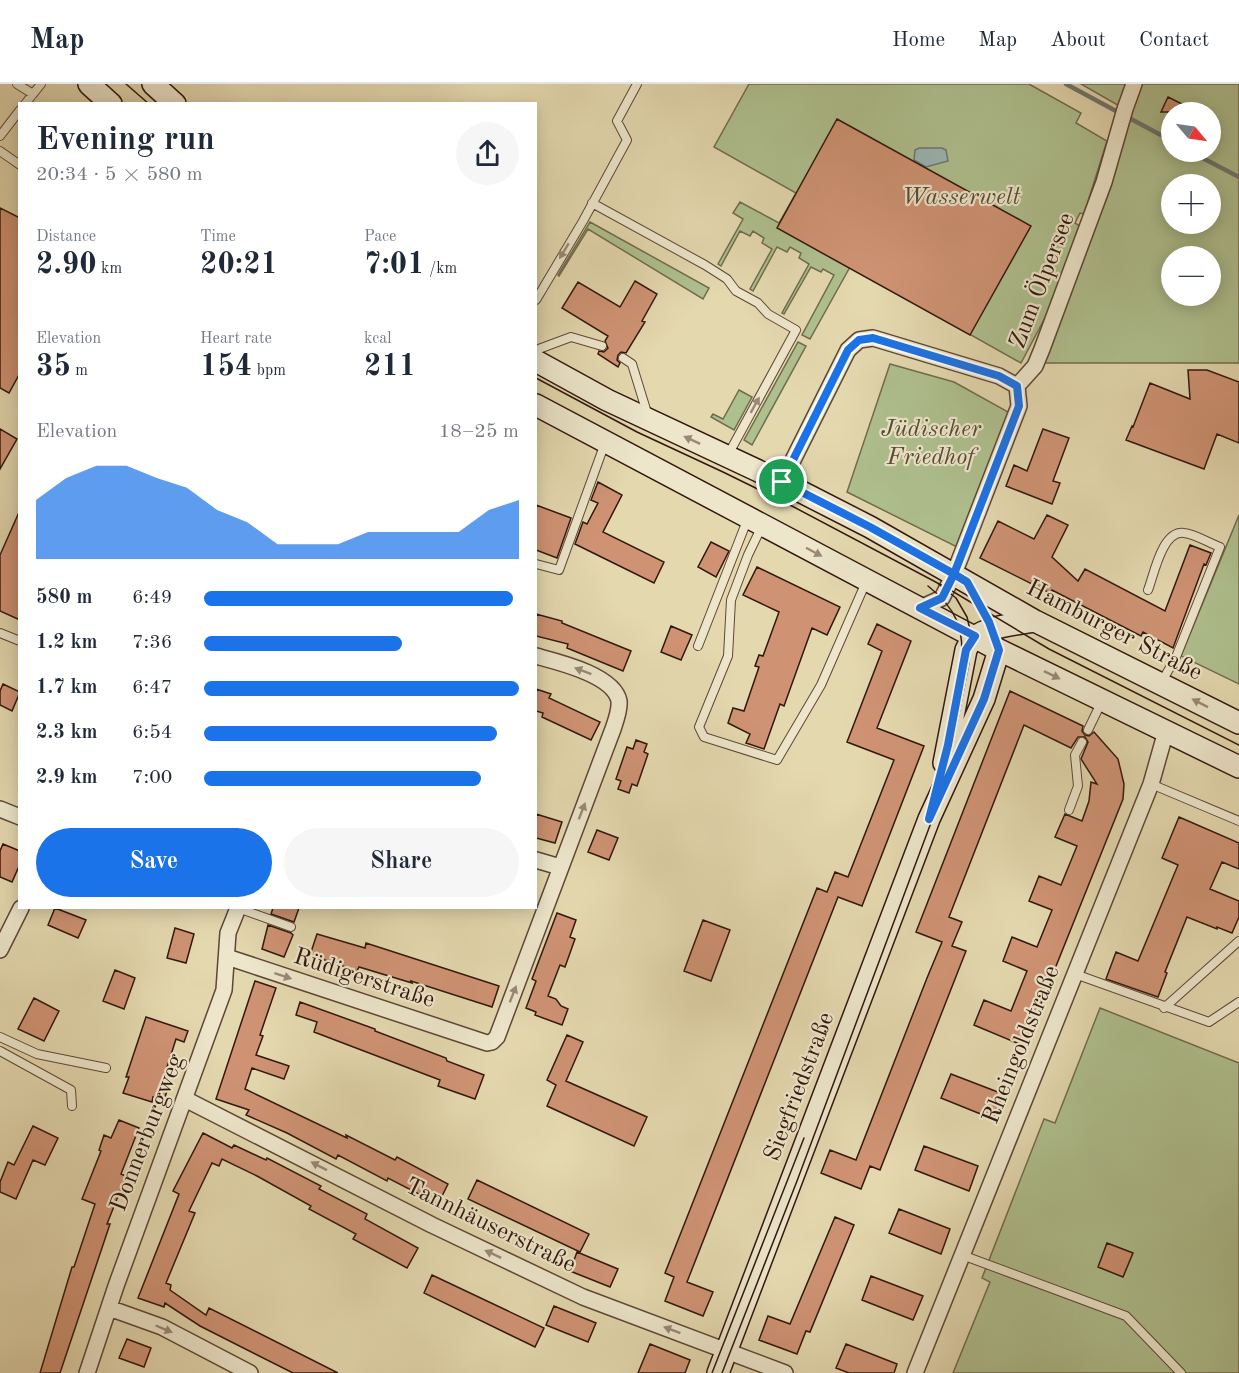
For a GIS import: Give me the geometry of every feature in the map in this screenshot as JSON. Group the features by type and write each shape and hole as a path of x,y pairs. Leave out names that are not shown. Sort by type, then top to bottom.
{"main road":[{"path":"89,84 109,102"},
{"path":"153,84 173,102"},
{"name":"Hamburger Straße","path":"537,362 649,420 782,482 870,527 1035,621 1239,723"},
{"path":"537,406 920,608 983,633 1035,621"},
{"path":"960,578 983,633 999,650 1239,767"},
{"name":"Siegfriedstraße","path":"718,1373 929,819 960,728 966,650 983,633"},
{"name":"Siegfriedstraße","path":"960,728 984,699 999,650"}],"street":[{"name":"Zum Ölpersee","path":"920,608 942,598 960,578 1019,406 1017,386 1035,366 1042,350 1104,182 1134,84"},
{"path":"782,482 848,350 859,340 873,338 999,376 1017,386"},
{"path":"537,656 588,673 606,683 614,691 619,702 613,729 560,867 537,860"},
{"name":"Rheingoldstraße","path":"915,1373 1151,784 1166,731"},
{"path":"0,809 18,816"},
{"name":"Rüdigerstraße","path":"227,957 487,1043 497,1037 560,867"},
{"path":"0,950 20,909"},
{"name":"Donnerburgweg","path":"87,1373 146,1200 224,990 228,933 238,909"},
{"name":"Tannhäuserstraße","path":"185,1098 432,1225 583,1296 785,1373"},
{"path":"109,1308 162,1327 250,1373"}],"lane":[{"path":"17,84 33,94"},
{"path":"27,102 41,84"},
{"path":"537,298 627,140 617,121 638,84"},
{"path":"0,136 18,113"},
{"path":"0,151 18,164"},
{"path":"592,203 712,269 726,279 736,291 758,303 768,314 796,330 727,457"},
{"path":"537,350 571,337 603,346"},
{"path":"623,358 632,364 649,420"},
{"path":"537,564 560,570 605,442"},
{"path":"755,520 748,555 731,600 728,656 699,727 704,737 777,760 821,685 867,580"},
{"path":"698,646 755,520"},
{"path":"1148,590 1162,549 1168,539 1175,534 1184,533 1220,547 1176,657 1161,684"},
{"path":"0,633 18,640"},
{"path":"1088,730 1103,700"},
{"path":"1069,810 1078,786 1075,755 1082,741"},
{"path":"1151,784 1239,821"},
{"path":"241,909 291,927"},
{"path":"1164,1008 1239,941"},
{"path":"1074,974 1164,1008 1209,1022 1239,1002"},
{"path":"0,1036 37,1054 106,1068"},
{"path":"0,1052 71,1090 72,1106"},
{"path":"962,1255 1126,1316 1180,1373"}],"green space":[{"name":"Wasserwelt","path":"749,84 1029,84 1081,113 1076,123 1107,141 1084,214 1080,213 1075,223 1080,226 1047,314 1021,363 850,267 810,339 802,335 834,275 823,269 821,272 811,267 784,314 782,313 809,264 799,258 801,253 790,247 787,252 777,247 753,291 750,289 772,249 762,243 764,238 753,231 750,236 740,231 721,266 718,264 743,219 733,213 740,202 779,223 796,193 714,147"},
{"path":"1081,84 1239,84 1239,363 1044,363 1130,112"},
{"path":"590,222 709,288 703,299 588,229 559,276"},
{"path":"798,342 806,346 752,445 744,440"},
{"name":"Jüdischer Friedhof","path":"890,364 954,382 1010,413 959,548 847,492"},
{"path":"739,390 752,397 734,430 711,417 713,414 723,419"},
{"path":"1239,515 1239,684 1181,656"},
{"path":"1100,1008 1239,1063 1239,1373 953,1373 990,1282 982,1278 1044,1119 1055,1123"}],"water":[{"path":"942,148 946,150 948,161 926,167 914,160 915,150"}],"building":[{"path":"1168,97 1178,102 1166,102"},
{"path":"837,119 1031,226 970,335 777,228"},
{"path":"0,208 18,217 18,377 9,393 0,388"},
{"path":"635,281 657,294 642,321 645,322 626,353 621,352 618,355 617,360 620,363 618,367 598,354 599,351 604,352 608,348 605,341 608,336 562,308 578,282 620,307"},
{"path":"1188,370 1207,370 1239,382 1239,443 1217,434 1204,469 1126,440 1150,383 1190,399"},
{"path":"0,429 17,439 0,469"},
{"path":"1043,429 1069,438 1053,481 1060,483 1052,504 1006,486 1014,465 1027,471"},
{"path":"598,482 622,495 603,532 664,562 654,583 575,544 583,522 587,524 598,503 591,500"},
{"path":"537,505 571,518 557,558 537,550"},
{"path":"18,514 18,619 0,611 0,555"},
{"path":"1047,515 1068,525 1052,557 1078,581 1085,569 1165,611 1190,545 1211,553 1206,565 1204,564 1173,648 1143,632 1141,636 1052,590 1050,593 980,558 998,521 1034,539"},
{"path":"711,542 729,551 716,577 698,567"},
{"path":"757,567 840,607 827,635 812,628 784,706 780,704 764,749 746,743 750,734 728,723 733,708 744,711 759,667 755,666 759,655 763,656 779,612 743,595"},
{"path":"537,614 562,621 562,623 631,651 623,671 567,648 568,644 537,636"},
{"path":"877,624 911,641 877,728 924,746 862,906 838,897 687,1282 713,1292 703,1316 665,1301 674,1277 665,1273 817,888 827,892 835,872 848,877 894,760 847,742 882,651 868,644"},
{"path":"671,626 692,635 681,660 661,652"},
{"path":"3,684 18,691 12,711 0,705 0,691"},
{"path":"537,689 551,694 549,698 600,722 591,740 542,717 543,713 537,711"},
{"path":"1010,691 1083,726 1082,731 1085,735 1089,736 1094,732 1118,759 1124,784 1123,799 1024,1046 974,1025 984,1000 1011,1011 1027,971 1003,961 1012,937 1037,947 1052,910 1029,901 1039,876 1061,885 1077,846 1055,837 1065,814 1082,821 1089,801 1091,782 1097,784 1081,759 1088,742 1085,737 1078,737 1071,748 1024,725 949,917 962,922 952,946 966,951 880,1170 870,1166 861,1189 821,1173 830,1150 856,1160 942,942 916,932"},
{"path":"636,740 647,744 644,752 648,754 637,786 632,784 629,793 618,789 621,781 616,779 627,747 633,749"},
{"path":"537,814 562,822 555,843 537,838"},
{"path":"1179,817 1239,843 1239,869 1222,862 1210,889 1239,901 1239,917 1232,933 1187,917 1165,972 1167,973 1158,997 1106,979 1116,952 1138,961 1178,865 1162,858"},
{"path":"597,830 618,838 609,860 588,852"},
{"path":"3,844 18,850 18,868 12,882 0,877 0,851"},
{"path":"55,909 86,920 78,938 48,925"},
{"path":"273,909 299,909 294,922 271,914"},
{"path":"557,913 576,920 570,937 575,939 565,967 560,965 548,996 556,999 561,1006 568,1009 562,1025 535,1015 536,1012 526,1008 536,981 532,979"},
{"path":"703,920 730,930 711,981 684,971"},
{"path":"268,925 293,935 284,957 262,949"},
{"path":"175,928 194,934 186,963 167,958"},
{"path":"317,934 365,948 366,943 499,986 492,1007 411,981 412,983 359,967 357,971 310,955"},
{"path":"115,970 135,978 124,1009 103,1001"},
{"path":"255,981 276,988 260,1035 263,1036 256,1055 289,1066 284,1079 252,1068 245,1089 395,1160 397,1157 448,1184 438,1204 388,1178 387,1181 338,1155 336,1159 287,1133 246,1115 249,1110 216,1099"},
{"path":"34,998 59,1011 44,1041 18,1029"},
{"path":"300,1002 375,1029 375,1031 484,1075 475,1099 438,1086 440,1080 314,1032 317,1022 296,1015"},
{"path":"146,1017 188,1031 184,1042 176,1039 161,1086 168,1088 164,1100 153,1097 152,1102 123,1093"},
{"path":"567,1035 583,1042 566,1081 647,1117 634,1146 547,1106 556,1085 547,1080"},
{"path":"951,1074 1003,1094 993,1119 941,1098"},
{"path":"119,1120 139,1128 121,1174 126,1176 107,1224 110,1224 60,1373 40,1373 72,1267 74,1267 95,1204 82,1199 101,1151 99,1150 104,1135 111,1138"},
{"path":"33,1126 58,1138 45,1165 33,1160 16,1199 0,1192 0,1182 8,1162 14,1165"},
{"path":"203,1133 232,1148 234,1145 266,1160 267,1158 321,1186 319,1189 367,1214 365,1219 418,1248 407,1268 353,1239 356,1234 309,1209 311,1206 257,1176 222,1159 219,1166 212,1163 189,1211 195,1213 166,1283 171,1285 170,1290 206,1315 209,1308 338,1373 293,1373 200,1326 165,1303 164,1307 138,1298 179,1194 173,1191"},
{"path":"924,1146 978,1166 969,1191 915,1170"},
{"path":"477,1180 589,1234 580,1252 468,1199"},
{"path":"899,1209 950,1229 941,1254 889,1233"},
{"path":"835,1217 854,1225 810,1332 806,1331 797,1354 759,1340 768,1316 790,1324"},
{"path":"1107,1243 1133,1253 1123,1277 1098,1267"},
{"path":"577,1252 618,1269 610,1287 570,1271"},
{"path":"432,1275 544,1328 535,1347 424,1293"},
{"path":"871,1276 923,1296 913,1320 862,1300"},
{"path":"554,1306 596,1323 588,1342 546,1325"},
{"path":"127,1339 151,1348 144,1367 119,1358"},
{"path":"650,1344 690,1360 685,1373 638,1373"},
{"path":"846,1344 897,1364 894,1373 849,1373 836,1368"}],"waterway":[{"path":"1066,84 1116,111"},
{"path":"1131,119 1161,135"},
{"path":"1210,162 1239,177"}],"tram line":[{"path":"126,84 147,102"},
{"path":"537,379 637,432 790,505 947,588 1049,649 1239,745"},
{"path":"722,1373 797,1181 932,820 951,754 969,663 971,634 967,617 956,598 936,582"},
{"path":"928,586 946,603 956,620 960,630 961,664"},
{"path":"712,1373 804,1138"}],"route":[{"path":"782,482 848,350 859,340 873,338 1008,379 1017,386 1019,406 954,574 942,598 920,608 975,636 966,650 948,745 929,819 984,699 992,675 999,650 992,629 967,582 954,574 870,527 782,482"}]}
